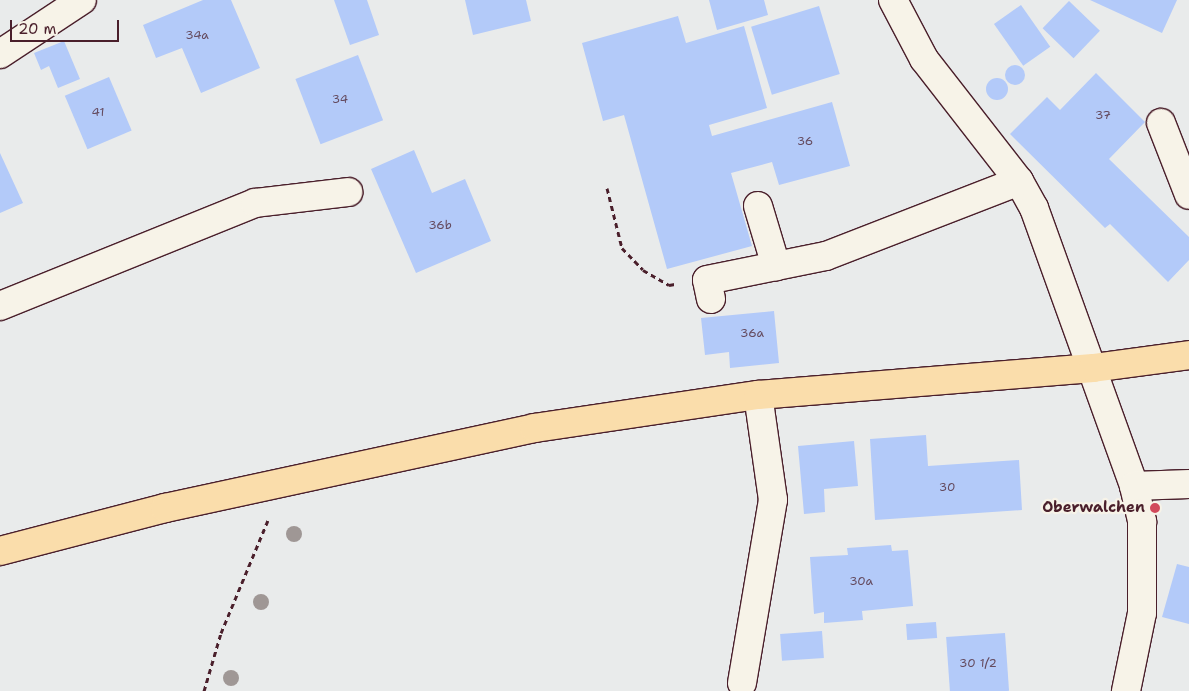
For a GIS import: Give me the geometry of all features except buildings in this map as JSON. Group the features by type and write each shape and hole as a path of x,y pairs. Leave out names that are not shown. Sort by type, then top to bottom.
{"main road":[{"path":"0,551 165,508 534,428 758,395 1093,368 1189,355"}],"street":[{"path":"0,54 82,0"},
{"path":"893,0 924,59 1019,181 1034,208 1134,486 1142,522 1142,613 1126,691"},
{"path":"1161,123 1189,196"},
{"path":"710,289 776,266 826,256 1019,181"},
{"path":"0,306 255,203 348,192"},
{"path":"758,206 776,266"},
{"path":"742,683 773,500 758,395"},
{"path":"1134,486 1189,484"}],"path":[{"path":"607,188 622,248 643,270 669,285 710,289"},
{"path":"204,691 221,633 283,482"}],"place":[{"name":"Oberwalchen","path":"1155,508"}]}
